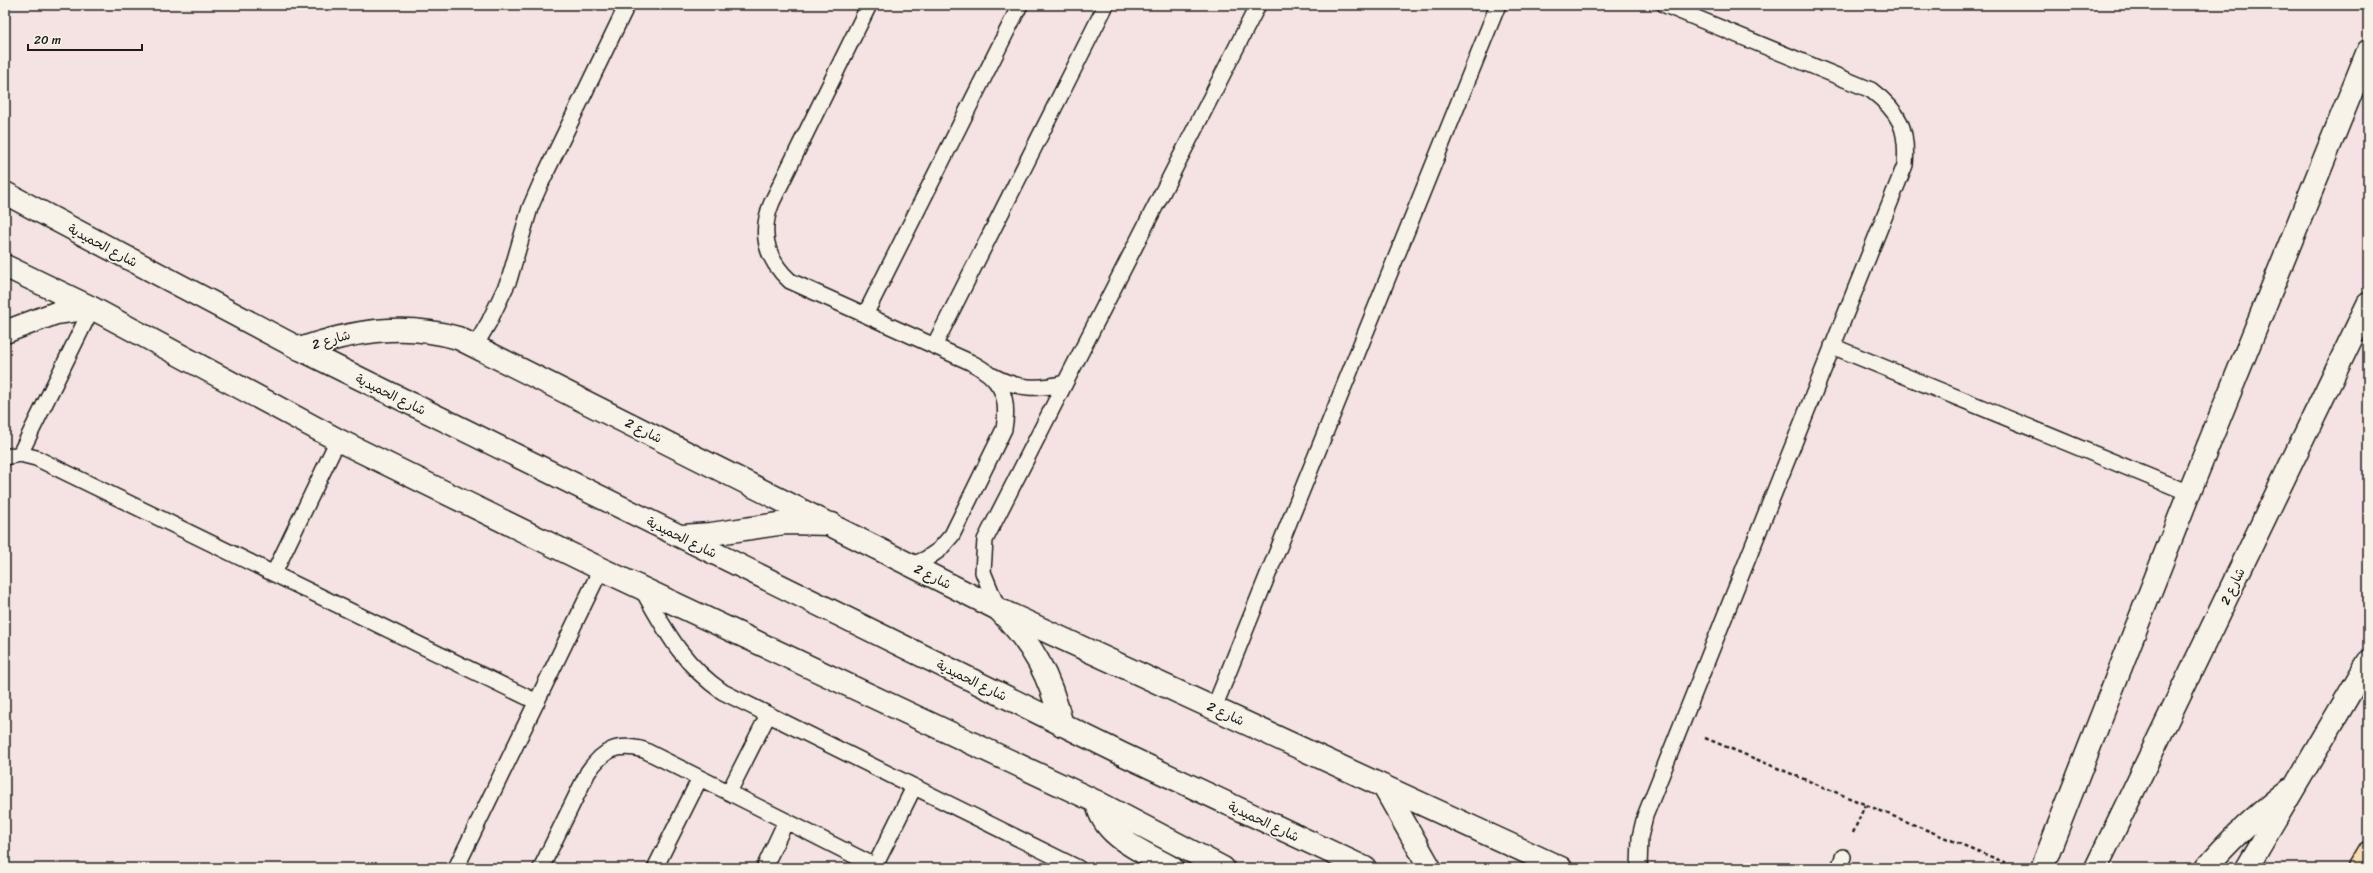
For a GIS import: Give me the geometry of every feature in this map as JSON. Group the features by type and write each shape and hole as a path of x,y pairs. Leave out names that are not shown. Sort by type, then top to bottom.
{"main road":[{"path":"2359,868 2368,854"}],"street":[{"path":"2042,868 2189,493 2368,51"},
{"name":"شارع الحميدية","path":"5,194 300,349 1062,725 1365,868"},
{"path":"5,266 92,308 338,440 642,589 1097,802 1223,868"},
{"name":"شارع 2","path":"2096,868 2368,304"},
{"path":"5,332 56,313 92,308"},
{"name":"شارع 2","path":"300,349 329,338 359,332 389,329 437,332 475,346 832,524 998,609 1561,868"},
{"path":"680,536 711,534 785,523 832,524"},
{"path":"998,609 1016,627 1032,649 1045,672 1055,698 1062,725"},
{"path":"2247,868 2299,782 2368,662"},
{"path":"2206,868 2224,845 2260,812 2299,782"},
{"path":"1384,787 1430,868"},
{"path":"1097,802 1102,818 1116,835 1167,867"}],"lane":[{"path":"475,346 489,322 509,280 528,214 540,185 627,5"},
{"path":"869,5 766,215 764,230 771,258 779,270 790,280 976,365 992,376 1020,387 1035,388 1065,383"},
{"path":"865,315 1020,5"},
{"path":"934,346 1106,5"},
{"path":"998,609 983,572 985,540 1258,5"},
{"path":"1214,708 1498,5"},
{"path":"1639,868 1640,837 1645,816 1905,165 1907,143 1901,122 1889,104 1871,90 1665,5"},
{"path":"20,454 92,308"},
{"path":"1832,346 2189,493"},
{"path":"912,565 926,559 939,550 952,535 1004,429 1007,414 1005,399 992,376"},
{"path":"274,573 338,440"},
{"path":"5,457 20,454 36,458 537,702"},
{"path":"456,868 601,569"},
{"path":"642,589 687,662 705,680 723,692 1078,868"},
{"path":"729,792 768,715"},
{"path":"541,868 588,772 598,758 612,749 628,746 644,750 875,867 914,787"},
{"path":"655,868 700,778"},
{"path":"764,868 786,821"}],"path":[{"path":"1680,728 2012,865"}]}
